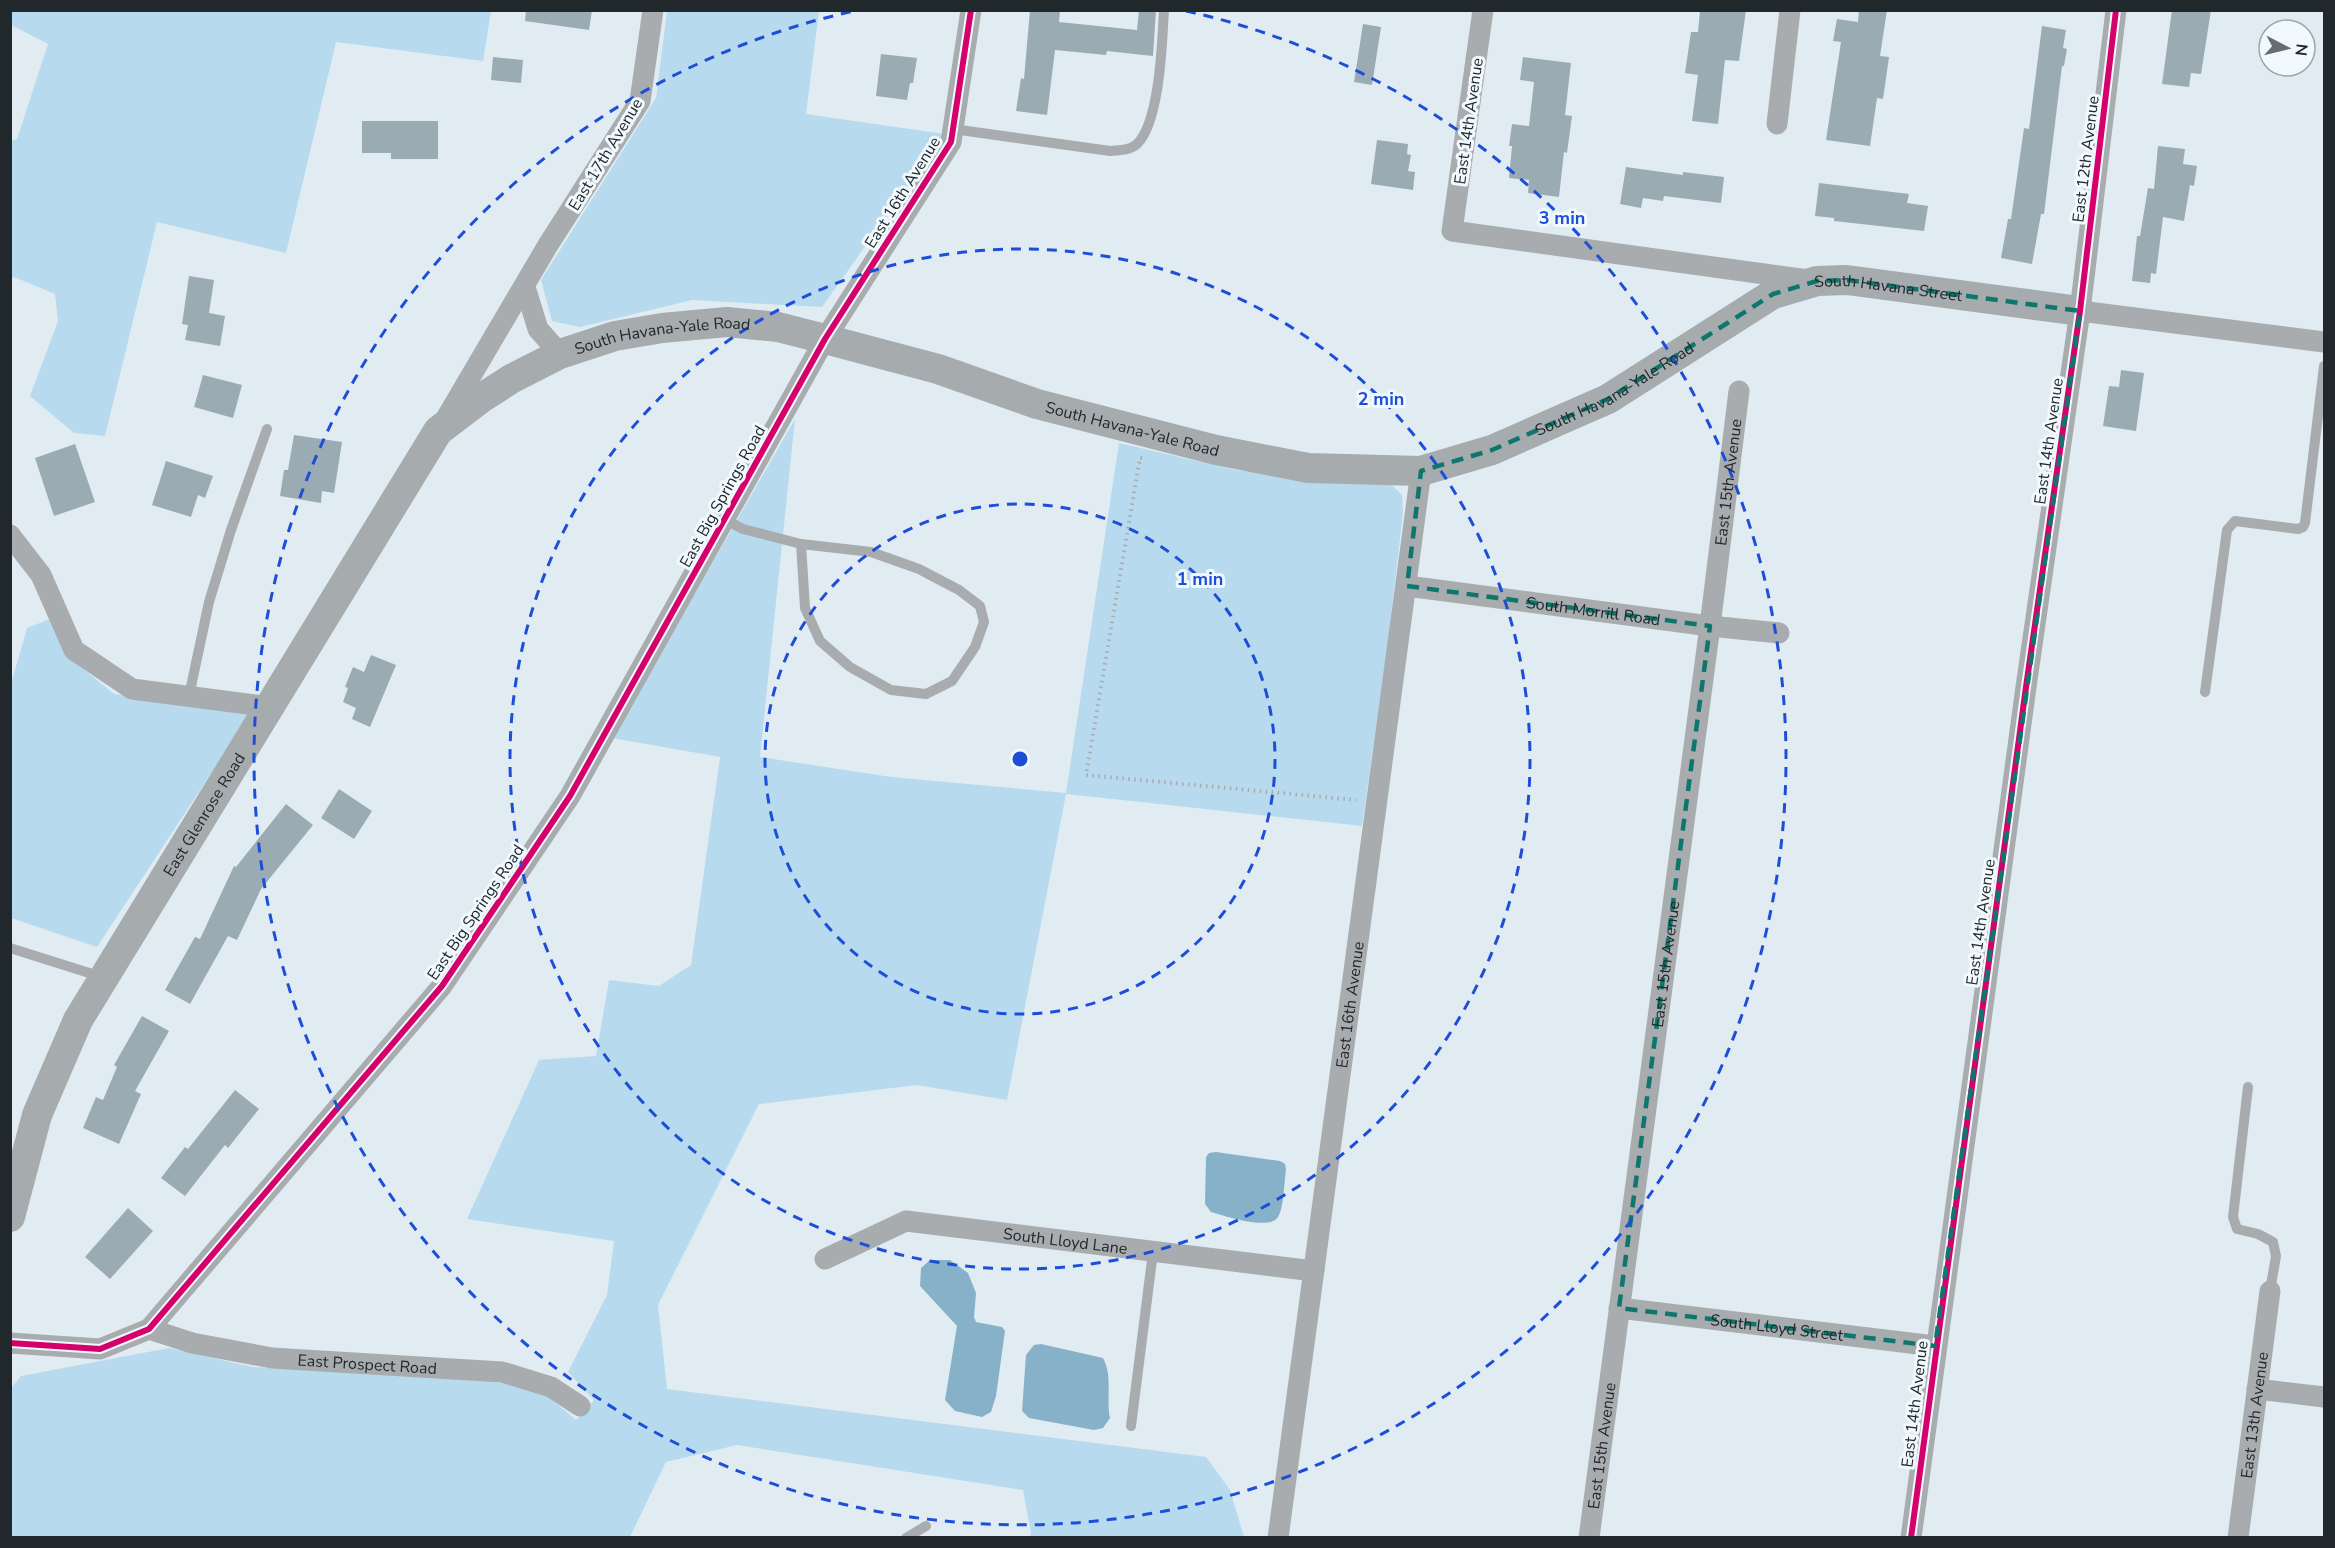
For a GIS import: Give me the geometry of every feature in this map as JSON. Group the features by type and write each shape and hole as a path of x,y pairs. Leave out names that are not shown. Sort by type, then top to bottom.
{"street":[{"name":"East 17th Avenue","path":"438,431 548,246 640,101 652,10"},
{"name":"East 16th Avenue","path":"825,339 951,142 971,10"},
{"name":"East 14th Avenue","path":"1452,231 1484,10"},
{"path":"1777,124 1791,10"},
{"name":"East 12th Avenue","path":"2080,311 2116,10"},
{"name":"South Havana Street","path":"1452,231 1817,281 1847,280 2325,342"},
{"name":"South Havana-Yale Road","path":"438,431 488,394 560,354 615,336 662,328 727,322 778,327 825,339 938,369 1037,404 1216,450 1308,468 1421,471 1492,450 1608,399 1773,294 1817,281"},
{"path":"525,286 538,329 560,354"},
{"name":"East 14th Avenue","path":"1911,1538 1935,1346 2080,311"},
{"name":"East Big Springs Road","path":"10,1343 100,1349 149,1329 442,986 570,796 825,339"},
{"name":"East 15th Avenue","path":"1589,1538 1739,392"},
{"name":"East Glenrose Road","path":"10,1217 37,1115 78,1020 438,431"},
{"name":"East 16th Avenue","path":"1278,1538 1421,471"},
{"path":"10,535 41,575 74,650 132,688 270,707"},
{"name":"South Morrill Road","path":"1407,586 1779,633"},
{"name":"South Lloyd Lane","path":"825,1259 906,1221 1314,1271"},
{"name":"East 13th Avenue","path":"2238,1538 2270,1290"},
{"name":"South Lloyd Street","path":"1619,1308 1935,1346"},
{"name":"East Prospect Road","path":"149,1329 192,1343 272,1358 502,1372 551,1387 580,1406"},
{"path":"2257,1389 2325,1397"}],"lane":[{"path":"953,129 1110,151 1125,150 1137,144 1146,127 1154,103 1160,69 1164,10"},
{"path":"2205,692 2227,530 2231,522 2298,529 2305,523 2325,366"},
{"path":"189,696 209,602 231,530 267,429"},
{"path":"724,519 743,529 801,544 871,552 919,569 959,590 980,606 984,622 975,647 952,681 926,694 891,690 850,667 820,641 805,608 801,544"},
{"path":"10,948 105,978"},
{"path":"2248,1087 2233,1217 2237,1229 2258,1234 2273,1242 2276,1256 2270,1290"},
{"path":"1131,1426 1153,1252"},
{"path":"906,1538 926,1526"}],"path":[{"path":"1152,460 1140,458 1086,775 1378,802"}],"highlighted area":[{"path":"1847,280 2080,311 1935,1346 1619,1308 1710,626 1407,586 1421,471 1492,450 1608,399 1773,294 1817,281"}],"shaded area":[{"path":"10,11 491,11 483,61 336,42 286,253 157,222 105,436 74,433 30,396 58,321 55,294 14,277 11,279 11,141 17,139 48,44 11,25"},
{"path":"667,11 819,11 806,114 945,134 822,307 692,300 580,327 552,321 541,280 656,98"},
{"path":"795,419 760,757 891,777 1066,793 1119,443 1236,470 1388,481 1402,495 1403,513 1386,657 1362,826 1066,794 1007,1100 917,1085 759,1104 658,1305 667,1389 1206,1457 1230,1490 1244,1537 1030,1537 1023,1490 737,1445 666,1462 630,1537 11,1538 11,1388 21,1376 169,1348 253,1367 473,1379 523,1386 550,1398 576,1420 594,1400 568,1372 607,1295 614,1241 467,1219 539,1060 596,1056 609,980 659,986 691,965 720,757 612,738"},
{"path":"50,619 66,655 114,694 250,714 97,947 11,918 11,684 27,628"},
{"path":"1209,1153 1280,1161 1285,1164 1283,1201 1278,1217 1266,1223 1257,1223 1211,1212 1205,1204 1206,1157"},
{"path":"930,1260 950,1260 968,1273 976,1293 974,1317 976,1322 1002,1327 1005,1331 996,1396 991,1412 982,1417 955,1411 945,1400 957,1326 920,1286 921,1268"},
{"path":"1041,1344 1103,1358 1109,1380 1110,1418 1103,1428 1094,1430 1029,1418 1022,1411 1026,1355 1034,1345"}],"building":[{"path":"526,10 592,10 589,30 525,21"},
{"path":"1030,10 1060,10 1059,22 1137,30 1139,10 1156,10 1153,56 1107,51 1106,55 1055,50 1047,115 1016,111 1021,78 1024,79"},
{"path":"1700,10 1746,10 1739,61 1725,60 1718,124 1692,121 1698,75 1685,73 1691,32 1698,32"},
{"path":"1859,10 1887,10 1880,56 1889,57 1883,99 1877,98 1870,146 1826,140 1841,42 1833,41 1837,19 1858,22"},
{"path":"2172,10 2211,10 2201,74 2191,73 2189,87 2162,84"},
{"path":"1363,24 1381,27 1372,85 1354,82"},
{"path":"2042,26 2066,30 2063,48 2067,49 2064,66 2062,66 2044,214 2041,214 2032,264 2001,258 2008,219 2011,219 2024,128 2029,129"},
{"path":"881,54 917,58 913,83 910,83 907,100 876,96"},
{"path":"493,57 523,60 521,83 491,80"},
{"path":"1523,57 1571,63 1565,115 1572,116 1567,153 1564,152 1559,197 1528,193 1529,180 1509,178 1512,124 1529,126 1534,82 1520,80"},
{"path":"362,121 438,121 438,159 391,159 391,153 362,153"},
{"path":"1377,140 1408,144 1407,154 1411,155 1408,171 1415,172 1413,190 1371,184"},
{"path":"2158,146 2185,149 2183,164 2197,166 2194,186 2190,185 2184,221 2163,217 2156,274 2151,273 2150,283 2132,281 2137,236 2140,236 2148,188 2154,189"},
{"path":"1626,167 1683,175 1683,172 1724,177 1721,203 1664,196 1663,201 1643,198 1641,208 1620,204"},
{"path":"1819,183 1909,194 1907,203 1928,206 1924,231 1834,221 1834,218 1815,216"},
{"path":"189,276 214,280 209,313 225,316 220,346 185,340 188,325 182,324"},
{"path":"2121,370 2144,373 2136,431 2103,426 2109,386 2119,387"},
{"path":"203,375 242,385 233,418 194,407"},
{"path":"294,435 342,442 334,493 322,491 321,503 280,496 284,470 288,470"},
{"path":"75,444 95,502 54,516 35,458"},
{"path":"166,461 213,476 205,498 198,495 191,517 152,505"},
{"path":"371,655 396,665 370,727 352,719 356,708 343,702 348,688 345,687 353,667 364,672"},
{"path":"339,789 372,811 354,839 321,818"},
{"path":"286,804 313,825 261,889 237,940 228,936 190,1004 165,990 195,937 200,939 234,866 236,867"},
{"path":"142,1016 169,1031 135,1091 141,1094 119,1144 83,1128 96,1097 103,1100 117,1067 114,1065"},
{"path":"235,1090 259,1109 228,1148 225,1145 185,1196 161,1178 185,1147 188,1149"},
{"path":"128,1208 153,1231 110,1279 85,1257"}],"cycle path":[{"path":"10,1343 100,1349 149,1329 442,986 570,796 825,339 951,142 971,10"},
{"path":"1911,1538 2026,687 2080,311 2116,10"}]}
